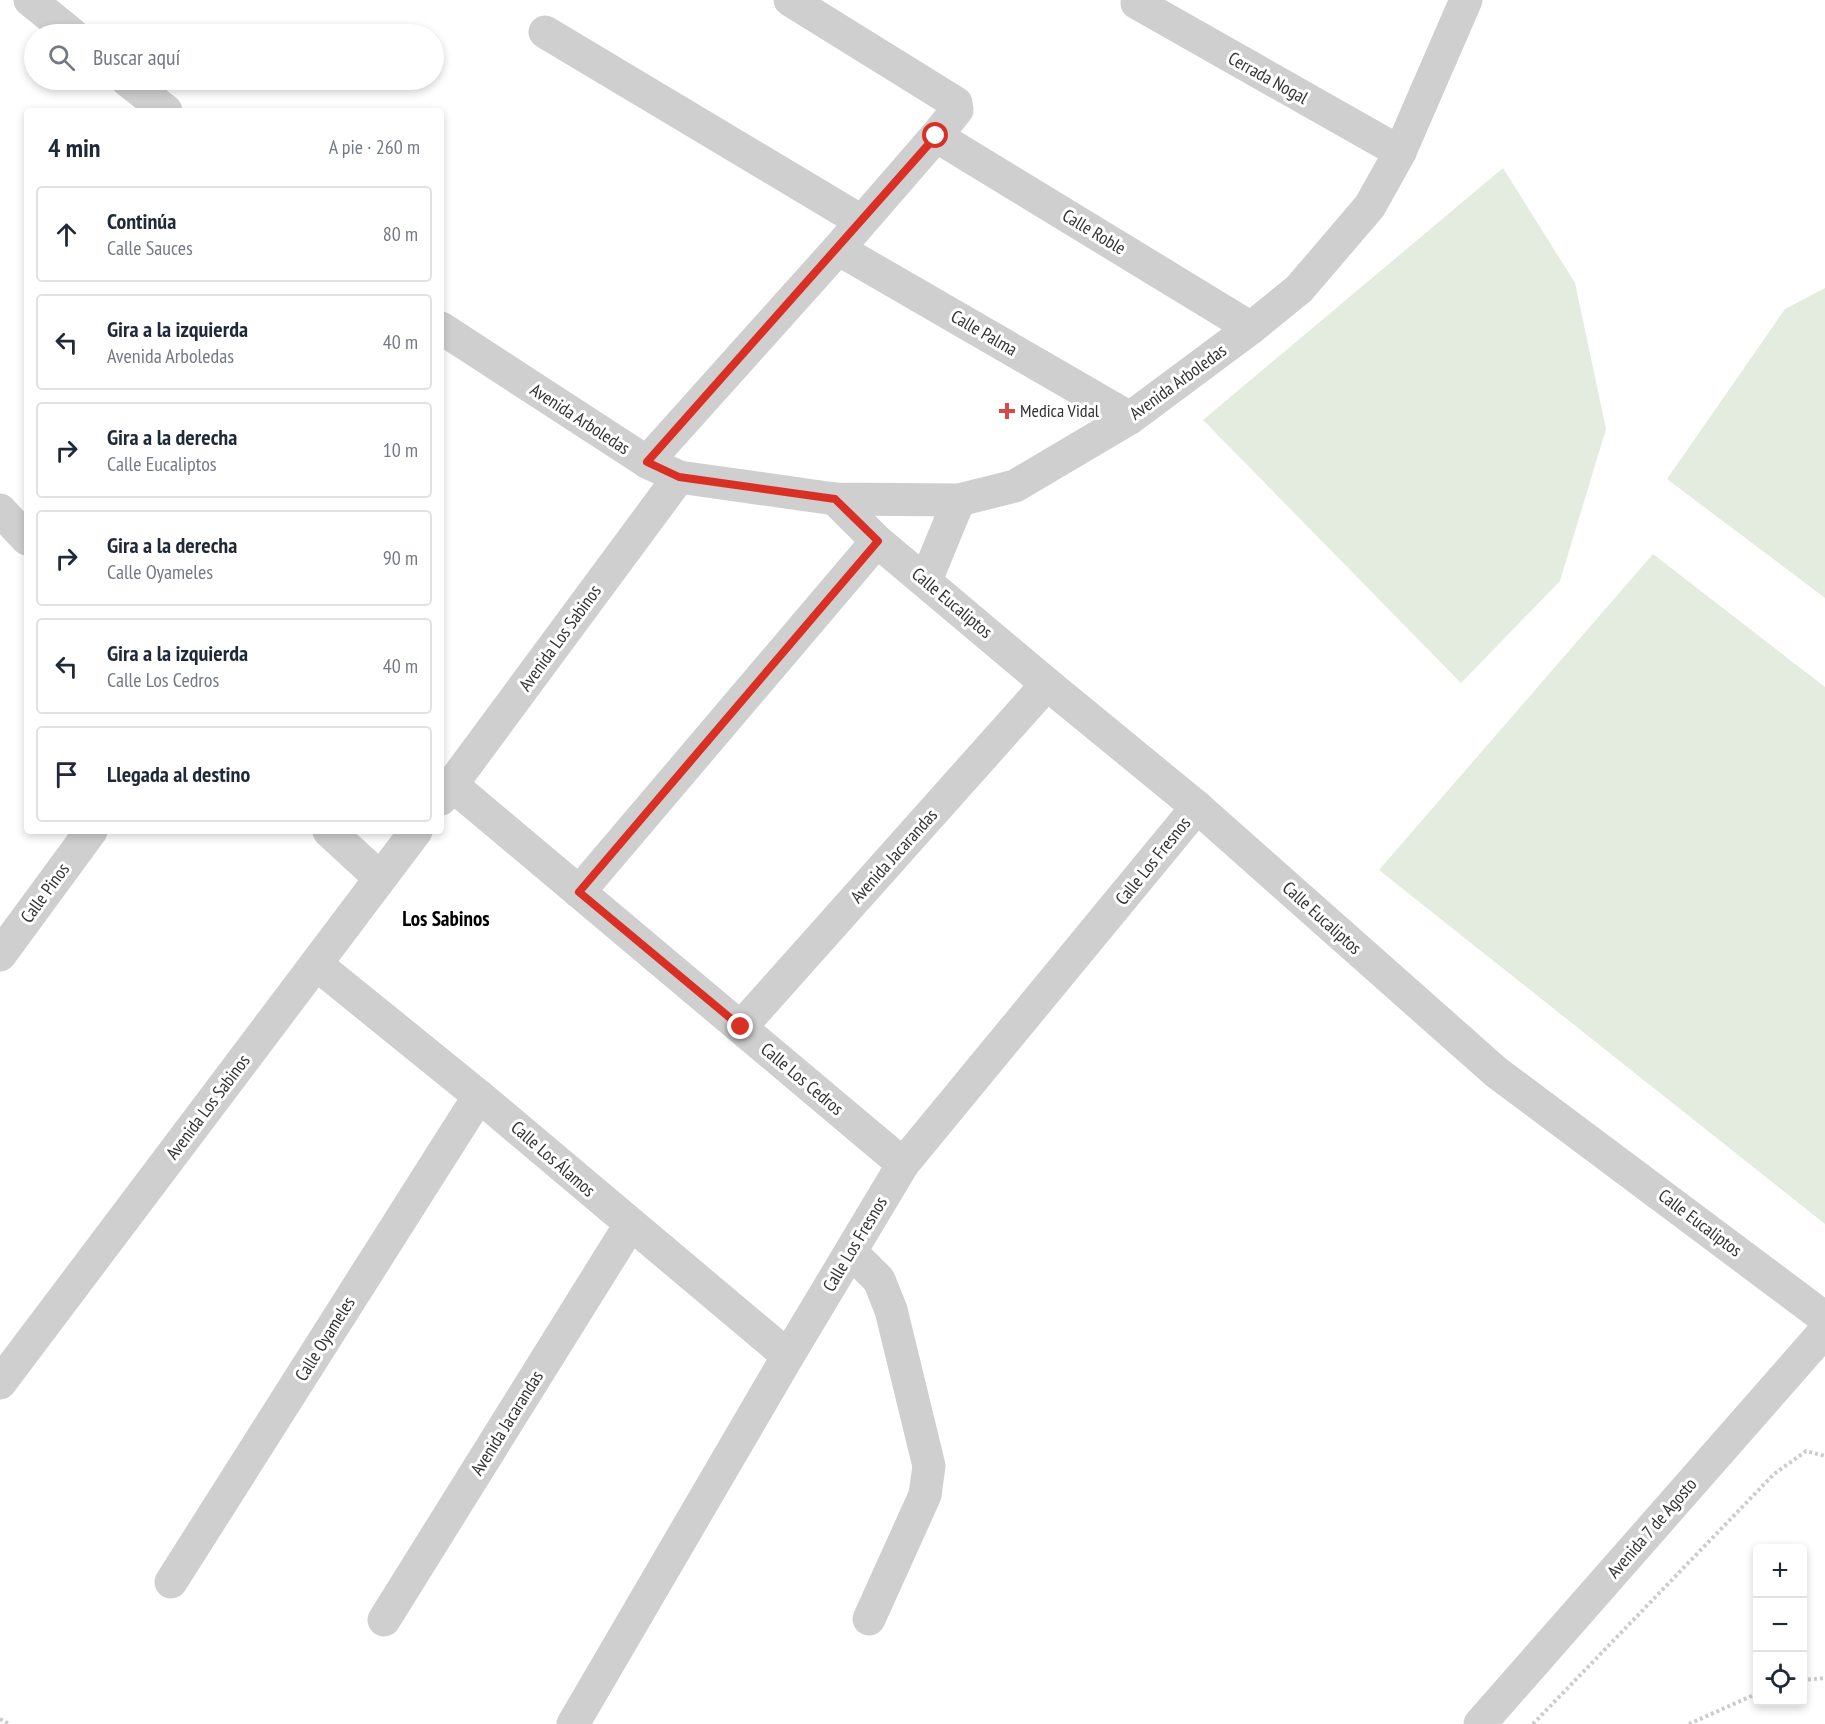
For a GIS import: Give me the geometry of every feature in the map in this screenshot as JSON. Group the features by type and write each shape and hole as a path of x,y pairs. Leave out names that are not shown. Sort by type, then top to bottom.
{"street":[{"path":"30,0 60,24"},
{"path":"647,462 838,249 957,110 956,103 790,0"},
{"name":"Avenida Arboledas","path":"444,336 647,462 679,477 835,499 959,500 1015,486 1130,418 1251,328 1299,289 1370,206 1400,152 1467,0"},
{"name":"Cerrada Nogal","path":"1137,3 1400,152"},
{"path":"544,32 861,221"},
{"path":"140,90 162,108"},
{"name":"Calle Roble","path":"936,136 1251,328"},
{"name":"Calle Palma","path":"838,249 1130,418"},
{"name":"Avenida Los Sabinos","path":"447,792 679,477"},
{"name":"Calle Eucaliptos","path":"835,499 878,541 1197,807 1496,1072 1825,1318"},
{"path":"926,580 959,500"},
{"path":"0,510 24,536"},
{"path":"579,892 878,541"},
{"name":"Avenida Jacarandas","path":"741,1027 1047,684"},
{"name":"Calle Los Cedros","path":"447,792 579,892 903,1164"},
{"name":"Calle Los Fresnos","path":"573,1724 903,1164 1197,807"},
{"name":"Calle Pinos","path":"0,955 88,834"},
{"path":"332,834 380,878"},
{"name":"Avenida Los Sabinos","path":"0,1383 414,834"},
{"name":"Calle Los Álamos","path":"316,964 479,1096 788,1356"},
{"name":"Calle Oyameles","path":"171,1582 479,1096"},
{"name":"Avenida Jacarandas","path":"384,1620 630,1225"},
{"path":"850,1252 879,1280 891,1310 929,1466 925,1495 869,1619"},
{"name":"Avenida 7 de Agosto","path":"1480,1724 1825,1331"}],"path":[{"path":"1533,1724 1774,1473 1806,1451 1825,1456"},
{"path":"1807,1680 1825,1678"},
{"path":"1689,1724 1753,1695"},
{"path":"0,1719 9,1724"}],"shaded area":[{"path":"1503,168 1575,283 1606,429 1560,581 1461,683 1203,420"},
{"path":"1825,288 1825,598 1667,479 1785,309"},
{"path":"1653,554 1825,687 1825,1224 1379,870"}],"place":[{"name":"Medica Vidal","path":"1007,411"}],"district":[{"name":"Los Sabinos","path":"446,919"}],"route":[{"path":"741,1027 579,892 878,541 835,499 679,477 647,462 936,136"}]}
